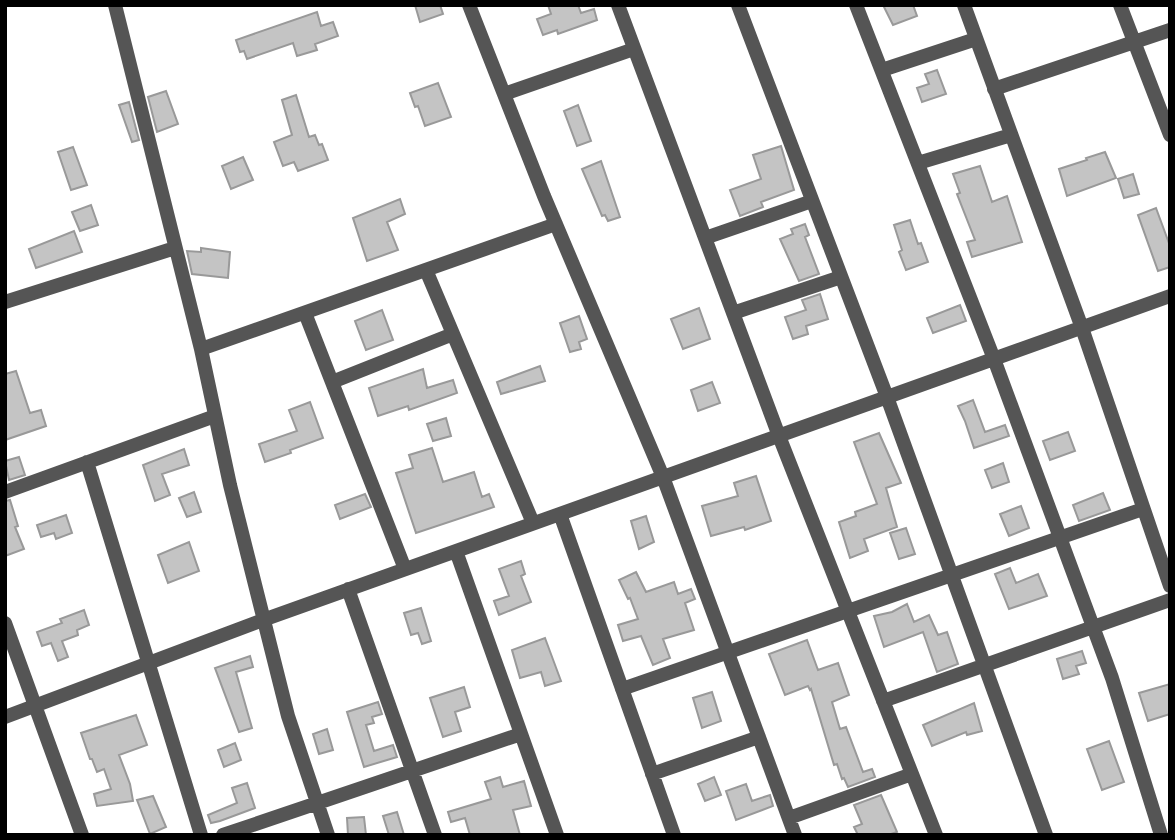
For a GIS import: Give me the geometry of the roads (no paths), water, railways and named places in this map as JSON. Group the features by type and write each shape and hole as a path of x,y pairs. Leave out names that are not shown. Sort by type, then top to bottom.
{"street":[{"path":"115,5 201,349 263,620 288,716 328,835"},
{"path":"469,5 556,224 663,477 795,835"},
{"path":"618,5 779,436 936,835"},
{"path":"738,5 887,397 1046,835"},
{"path":"856,5 994,359 1112,678 1161,835 1170,832"},
{"path":"964,5 1082,328 1170,586"},
{"path":"1120,5 1170,135"},
{"path":"994,89 1170,30"},
{"path":"882,70 976,39"},
{"path":"503,93 634,49"},
{"path":"918,163 1011,135"},
{"path":"705,238 812,201"},
{"path":"201,349 556,224"},
{"path":"5,302 175,248"},
{"path":"426,270 533,523"},
{"path":"733,313 841,278"},
{"path":"5,717 149,661 348,589 1170,296"},
{"path":"305,313 405,569"},
{"path":"332,382 453,334"},
{"path":"5,492 215,416"},
{"path":"88,462 201,835"},
{"path":"622,689 1143,509"},
{"path":"560,514 674,835"},
{"path":"456,551 557,835"},
{"path":"348,589 435,835"},
{"path":"883,701 1170,600"},
{"path":"5,623 82,835"},
{"path":"223,835 521,734"},
{"path":"652,774 759,737"},
{"path":"789,818 912,774"}]}
